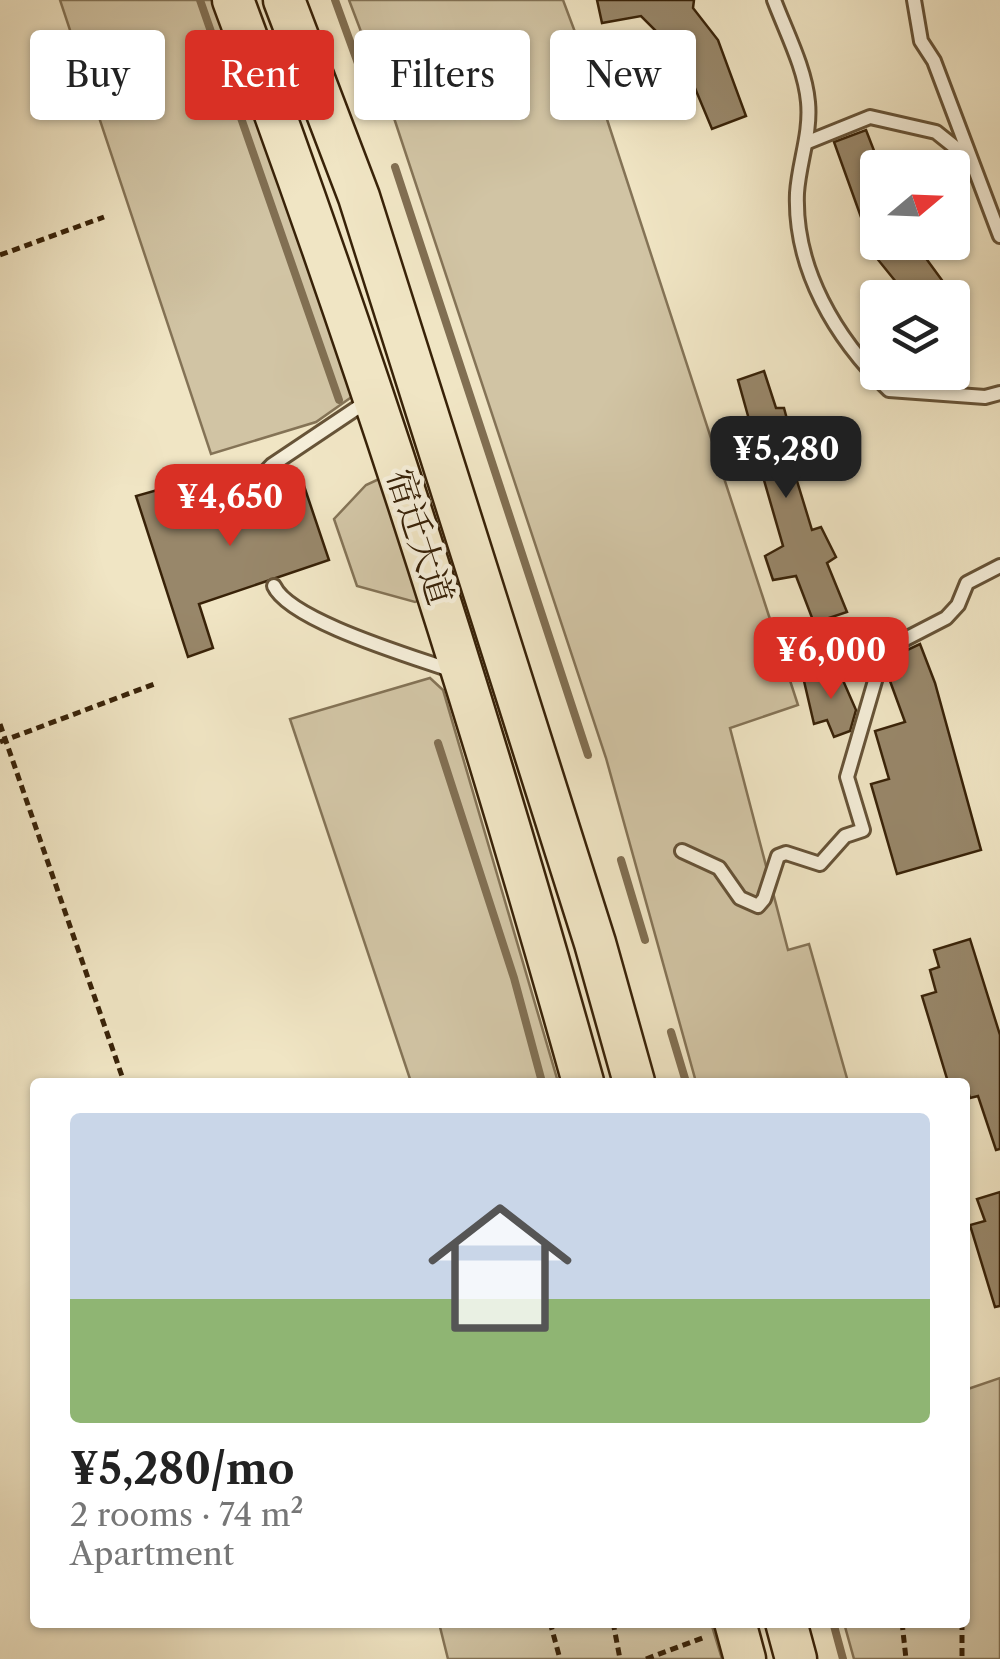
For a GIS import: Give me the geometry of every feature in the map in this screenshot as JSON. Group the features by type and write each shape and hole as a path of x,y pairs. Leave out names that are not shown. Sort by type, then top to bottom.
{"main road":[{"name":"宿迁大道","path":"233,0 375,396 463,675 582,1078"},
{"name":"宿迁大道","path":"284,0 365,216 595,942 633,1078"},
{"path":"788,1628 796,1659"}],"lane":[{"path":"774,0 808,99 808,142 798,187 797,219 812,278 838,333 888,390 985,398 1000,393"},
{"path":"914,0 921,41 934,61 966,150"},
{"path":"808,142 870,117 936,132 959,150"},
{"path":"970,161 1000,236"},
{"path":"244,494 272,465 375,396"},
{"path":"682,852 719,868 740,898 758,906 778,856 786,853 820,864 845,836 863,830 847,777 884,650 946,618 958,605 967,582 1000,566"},
{"path":"274,586 291,606 321,621 463,675"}],"path":[{"path":"0,255 104,217"},
{"path":"3,741 156,683"},
{"path":"0,724 123,1078"},
{"path":"552,1628 560,1659"},
{"path":"614,1628 620,1659"},
{"path":"903,1628 906,1659"},
{"path":"962,1628 962,1659"},
{"path":"646,1659 739,1636"}],"shaded area":[{"path":"60,0 217,0 227,30 185,30 185,120 258,120 353,396 316,422 211,454 100,120 165,120 165,30 70,30"},
{"path":"349,0 563,0 574,30 550,30 550,120 607,120 798,705 730,728 788,950 809,944 847,1078 695,1078 606,758 395,120 530,120 530,30 360,30"},
{"path":"379,479 421,599 415,602 357,586 334,519 366,485"},
{"path":"430,678 443,690 557,1078 410,1078 290,719"},
{"path":"1000,1378 1000,1659 854,1659 845,1628 970,1628 970,1388"},
{"path":"440,1628 713,1628 722,1659 448,1659"}],"building":[{"path":"597,0 694,0 693,8 718,40 746,116 712,129 696,91 696,30 655,30 641,16 602,23"},
{"path":"866,130 874,150 860,150 860,214 834,142"},
{"path":"878,260 927,260 942,280 894,280"},
{"path":"764,371 776,408 784,408 793,442 786,445 812,530 821,527 836,557 827,563 847,612 814,623 796,576 773,580 765,556 783,546 757,456 734,460 727,429 750,423 738,380"},
{"path":"301,477 329,560 199,604 213,648 188,657 136,496 161,489 172,520 235,499 248,503 262,490"},
{"path":"920,644 935,683 981,850 897,874 871,784 889,779 875,731 905,722 890,681 894,679 890,666 892,657"},
{"path":"838,669 856,710 850,731 834,737 827,720 814,724 804,681"},
{"path":"970,939 1000,1035 1000,1149 996,1150 978,1096 970,1098 970,1078 947,1078 922,996 936,992 930,970 939,967 934,950"},
{"path":"1000,1192 1000,1306 995,1307 970,1225 985,1221 977,1199"}],"waterway":[{"path":"200,0 339,400"},
{"path":"335,0 354,52"},
{"path":"395,167 588,755"},
{"path":"438,743 514,978 541,1078"},
{"path":"621,860 645,940"},
{"path":"671,1032 685,1078"},
{"path":"835,1628 843,1659"}]}
